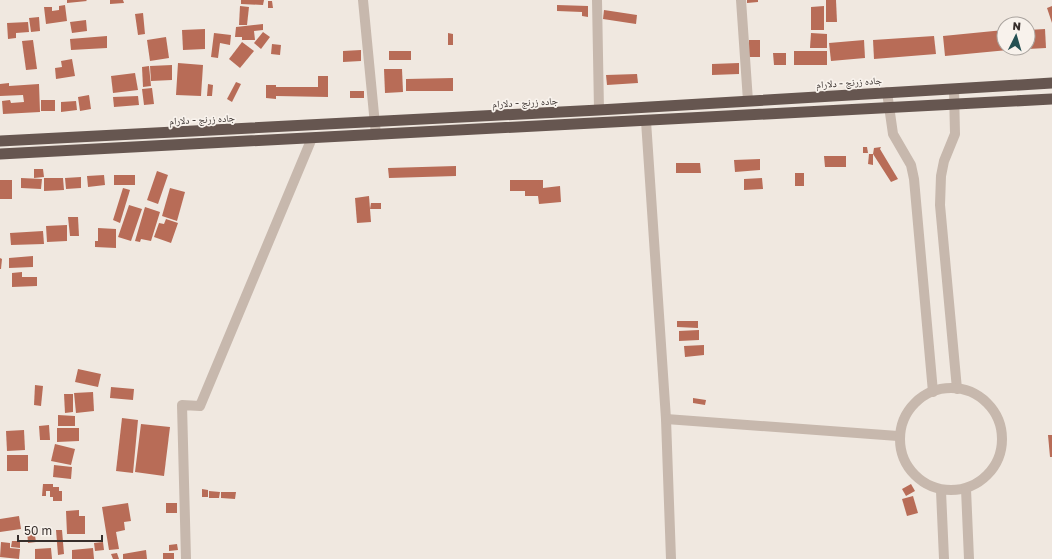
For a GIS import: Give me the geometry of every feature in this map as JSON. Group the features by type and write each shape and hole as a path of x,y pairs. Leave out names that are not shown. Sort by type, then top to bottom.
{"highway":[{"name":"جاده زرنج - دلارام","path":"0,141 599,110 1052,83"},
{"path":"0,154 889,107 1052,100"}],"street":[{"path":"363,0 376,135"},
{"path":"597,0 599,110"},
{"path":"741,0 748,101"},
{"path":"954,90 955,134 944,161 941,176 940,205 957,389"},
{"path":"888,92 893,134 911,165 914,178 933,392"},
{"path":"646,121 666,419 671,559"},
{"path":"186,559 182,405 200,406 312,138"},
{"path":"948,387 957,389 972,392 992,408 1002,430 1001,455 987,477 966,489 941,491 918,480 906,465 903,460 898,436 906,412 924,394 948,387"},
{"path":"666,419 898,436"},
{"path":"966,489 970,559"},
{"path":"941,491 944,559"}],"building":[{"path":"67,0 86,0 87,1 67,3"},
{"path":"110,0 123,0 124,3 110,4"},
{"path":"241,0 264,0 263,5 241,4"},
{"path":"747,0 758,0 758,2 747,3"},
{"path":"826,0 836,0 837,22 826,22"},
{"path":"268,1 272,1 273,8 268,8"},
{"path":"65,5 67,21 46,24 44,7 52,7 52,11 59,10 59,6"},
{"path":"557,5 588,6 588,17 582,16 582,12 557,11"},
{"path":"240,6 249,7 247,25 239,25"},
{"path":"824,6 824,30 811,30 811,7"},
{"path":"1052,6 1052,23 1047,8"},
{"path":"604,10 637,15 636,24 603,19"},
{"path":"143,13 145,34 138,35 135,14"},
{"path":"39,17 40,31 31,32 29,18"},
{"path":"86,20 87,31 72,33 70,22"},
{"path":"28,22 29,32 16,33 16,38 8,39 7,23"},
{"path":"263,24 263,30 254,31 255,40 242,40 242,37 235,37 236,27"},
{"path":"205,29 205,49 183,50 182,30"},
{"path":"1045,29 1046,48 1036,49 1036,30"},
{"path":"996,31 996,51 945,56 943,36"},
{"path":"263,32 270,37 261,49 254,43"},
{"path":"214,33 231,35 230,45 220,43 218,58 211,57"},
{"path":"448,33 453,34 453,45 448,45"},
{"path":"811,33 827,34 827,48 810,48"},
{"path":"107,36 107,48 71,50 70,39"},
{"path":"934,36 936,54 874,59 873,40"},
{"path":"166,37 169,58 150,61 147,40"},
{"path":"33,40 37,69 26,70 22,41"},
{"path":"749,40 760,40 760,57 749,57"},
{"path":"864,40 865,58 831,61 829,43"},
{"path":"242,42 254,51 240,68 229,59"},
{"path":"272,44 281,45 280,55 271,54"},
{"path":"361,50 361,61 343,62 343,51"},
{"path":"389,51 411,51 411,60 389,60"},
{"path":"794,51 827,51 827,65 794,65"},
{"path":"773,53 786,53 786,65 774,65"},
{"path":"72,59 75,76 56,79 55,68 62,67 61,61"},
{"path":"178,63 203,65 201,96 176,95"},
{"path":"739,63 739,74 712,75 712,64"},
{"path":"172,65 172,80 151,81 150,66"},
{"path":"149,66 151,86 143,87 142,67"},
{"path":"384,69 402,69 403,92 385,93"},
{"path":"135,73 138,90 113,93 111,76"},
{"path":"637,74 638,83 607,85 606,75"},
{"path":"318,76 328,76 328,97 276,96 276,87 318,87"},
{"path":"453,78 453,91 406,91 406,79"},
{"path":"236,82 241,84 232,102 227,99"},
{"path":"9,83 9,86 39,84 40,112 3,114 2,101 10,100 11,103 24,102 23,95 0,96 0,84"},
{"path":"208,84 213,85 212,96 207,96"},
{"path":"266,85 276,85 276,99 266,98"},
{"path":"152,88 154,104 144,105 142,89"},
{"path":"350,91 364,91 364,98 350,98"},
{"path":"89,95 91,109 80,111 78,97"},
{"path":"138,96 139,105 114,107 113,97"},
{"path":"41,100 55,100 55,111 41,111"},
{"path":"76,101 77,110 61,112 61,102"},
{"path":"863,147 867,147 868,153 863,153"},
{"path":"881,147 880,149 898,179 891,182 873,154 874,148"},
{"path":"869,154 873,154 873,165 868,164"},
{"path":"824,156 846,156 846,167 825,167"},
{"path":"760,159 760,170 735,172 734,160"},
{"path":"676,163 700,163 701,173 676,173"},
{"path":"456,166 456,176 389,178 388,168"},
{"path":"34,169 43,169 44,177 34,178"},
{"path":"157,171 168,175 158,204 147,200"},
{"path":"795,173 804,173 804,186 795,186"},
{"path":"104,175 105,185 88,187 87,176"},
{"path":"114,175 135,175 135,185 114,185"},
{"path":"81,177 81,188 66,189 65,178"},
{"path":"21,178 42,179 41,189 21,188"},
{"path":"44,178 63,178 64,190 44,191"},
{"path":"762,178 763,189 744,190 744,179"},
{"path":"0,180 12,180 12,199 0,199"},
{"path":"510,180 543,180 543,188 560,186 561,202 539,204 538,196 525,196 525,191 510,191"},
{"path":"123,188 130,190 120,223 113,220"},
{"path":"170,188 185,192 177,221 162,216"},
{"path":"369,196 371,222 357,223 355,198"},
{"path":"371,203 381,203 381,209 370,209"},
{"path":"129,205 142,209 131,241 118,237"},
{"path":"145,207 160,212 151,241 141,239 140,242 135,241"},
{"path":"68,217 78,217 79,236 70,236"},
{"path":"166,219 178,223 171,243 154,237 159,223 164,224"},
{"path":"67,225 67,241 47,242 46,226"},
{"path":"98,228 116,229 116,248 95,247 95,241 98,241"},
{"path":"43,231 44,244 11,245 10,233"},
{"path":"33,256 33,267 9,268 9,258"},
{"path":"0,258 2,259 1,269 0,269"},
{"path":"22,272 22,277 37,277 37,286 12,287 12,273"},
{"path":"677,321 698,321 698,328 677,327"},
{"path":"699,330 699,340 679,341 679,331"},
{"path":"704,345 704,355 685,357 684,346"},
{"path":"78,369 101,374 98,387 75,382"},
{"path":"35,385 43,386 41,406 34,405"},
{"path":"111,387 134,389 133,400 110,398"},
{"path":"93,392 94,411 76,413 74,393"},
{"path":"64,394 73,394 73,412 65,413"},
{"path":"693,398 706,400 705,405 693,403"},
{"path":"58,415 75,416 75,426 58,426"},
{"path":"122,418 138,420 133,473 116,471"},
{"path":"141,424 170,427 164,476 135,472"},
{"path":"49,425 50,440 40,440 39,426"},
{"path":"57,428 79,428 79,441 57,442"},
{"path":"24,430 25,450 7,451 6,431"},
{"path":"1048,435 1052,435 1052,457 1050,457"},
{"path":"55,444 75,449 71,465 51,461"},
{"path":"7,455 28,455 28,471 7,471"},
{"path":"54,465 72,467 71,479 53,477"},
{"path":"43,484 53,484 53,487 59,487 59,491 62,491 62,501 53,501 53,497 50,497 50,491 46,491 46,496 42,496"},
{"path":"911,484 915,491 906,496 902,489"},
{"path":"202,489 208,490 208,497 202,497"},
{"path":"209,491 220,492 219,498 209,498"},
{"path":"221,492 236,492 235,499 221,498"},
{"path":"913,496 918,513 907,516 902,499"},
{"path":"128,503 131,521 124,522 125,530 116,532 119,549 109,550 102,507"},
{"path":"166,503 177,503 177,513 166,513"},
{"path":"79,510 79,516 85,516 85,534 67,534 66,511"},
{"path":"19,516 21,529 0,532 0,519"},
{"path":"27,529 34,529 36,542 28,543"},
{"path":"56,530 62,530 64,554 58,555"},
{"path":"12,541 20,541 20,548 11,547"},
{"path":"1,542 10,543 10,548 20,549 19,559 0,557"},
{"path":"103,542 104,550 95,551 94,543"},
{"path":"177,544 178,550 169,551 169,545"},
{"path":"51,548 52,559 35,559 35,549"},
{"path":"93,548 94,559 72,559 72,550"},
{"path":"146,550 147,559 123,559 123,554"},
{"path":"117,553 119,559 113,559 111,554"},
{"path":"163,553 174,553 174,559 163,559"}]}
